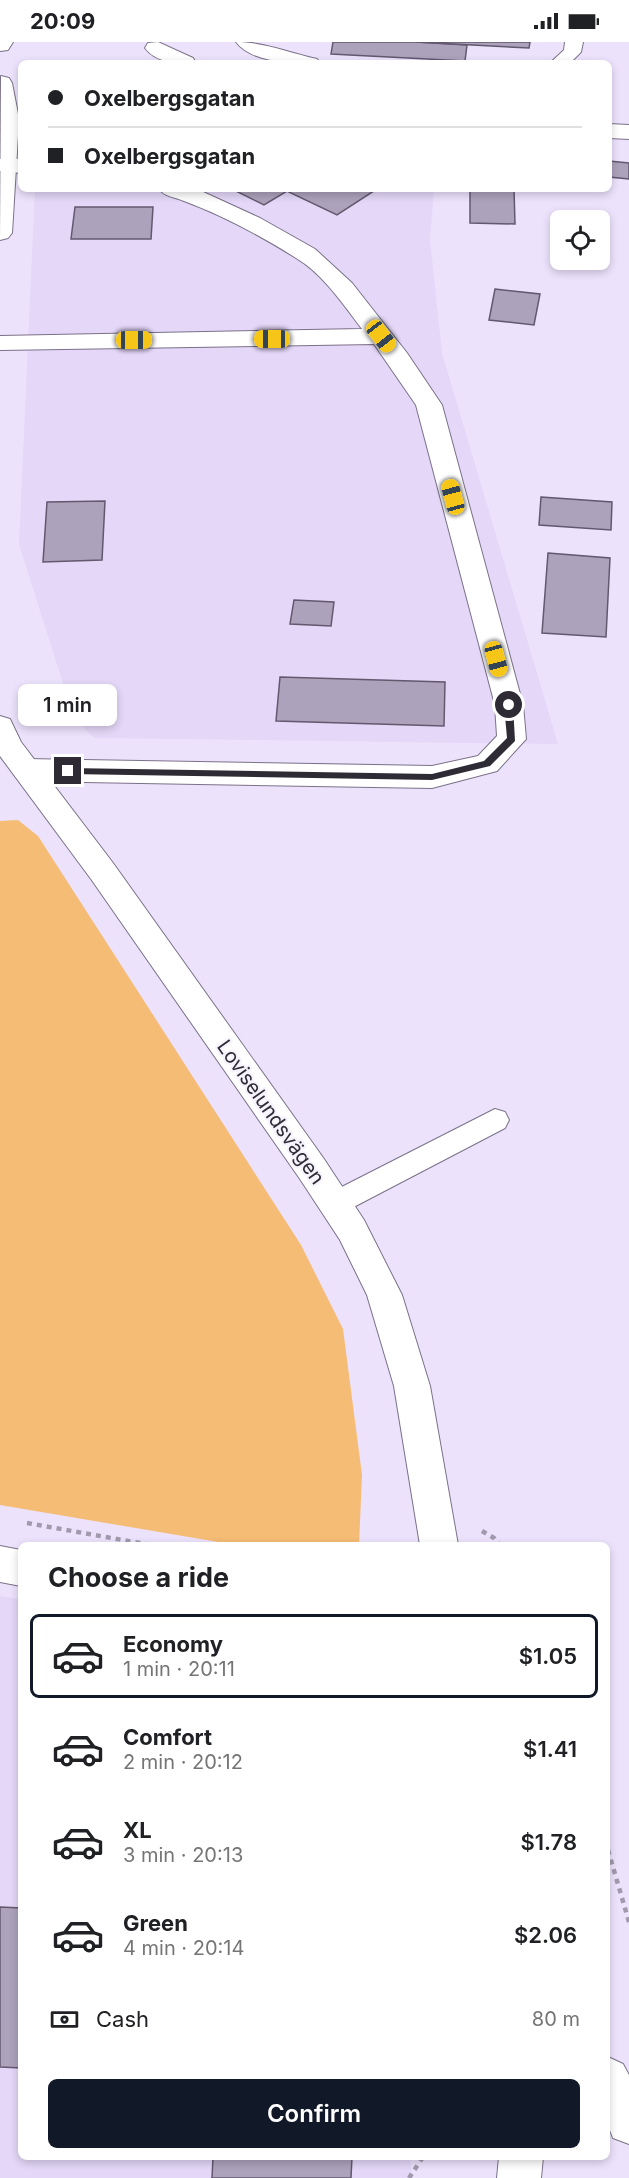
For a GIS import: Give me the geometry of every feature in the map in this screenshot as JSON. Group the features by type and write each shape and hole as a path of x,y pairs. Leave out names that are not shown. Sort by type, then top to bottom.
{"street":[{"path":"155,51 178,60"},
{"path":"1,82 18,93"},
{"path":"0,233 14,155 1,82"},
{"path":"612,131 629,132"},
{"path":"8,748 432,777 487,764 512,739 509,705 429,405 381,336 343,288 307,254 252,223 181,192"},
{"path":"0,343 381,336"},
{"name":"Loviselundsvägen","path":"8,748 102,871 352,1230 384,1295 409,1375 438,1542"},
{"path":"0,1564 18,1567"},
{"path":"610,2083 629,2122"},
{"path":"519,2178 521,2160"}],"lane":[{"path":"246,42 264,52 298,60"},
{"path":"563,60 572,52 574,42"},
{"path":"334,1204 495,1120"}],"path":[{"path":"23,1523 134,1542"},
{"path":"610,1857 629,1922"},
{"path":"409,2178 421,2160"}],"shaded area":[{"path":"35,192 434,192 430,240 442,353 558,744 94,738 74,718 19,544"},
{"path":"18,820 38,836 301,1245 343,1329 362,1475 359,1542 218,1542 0,1505 0,821"},
{"path":"0,1596 18,1599 18,2160 410,2160 412,2178 0,2178"}],"building":[{"path":"333,42 416,42 467,45 465,60 331,54"},
{"path":"416,42 530,42 529,48"},
{"path":"612,161 629,163 629,179 612,177"},
{"path":"238,192 285,192 264,205"},
{"path":"289,192 372,192 337,215"},
{"path":"470,192 514,192 515,224 470,223"},
{"path":"75,207 153,207 151,239 71,239"},
{"path":"495,289 540,294 534,325 489,320"},
{"path":"541,497 612,502 611,530 539,525"},
{"path":"105,501 102,560 43,562 47,502"},
{"path":"548,553 610,558 606,637 542,633"},
{"path":"294,600 334,602 331,626 290,624"},
{"path":"280,677 445,682 444,726 276,721"},
{"path":"0,1907 18,1908 18,2068 0,2067"},
{"path":"213,2160 352,2160 351,2178 212,2178"}],"route":[{"path":"68,771 432,777 487,764 512,739 509,705"}]}
